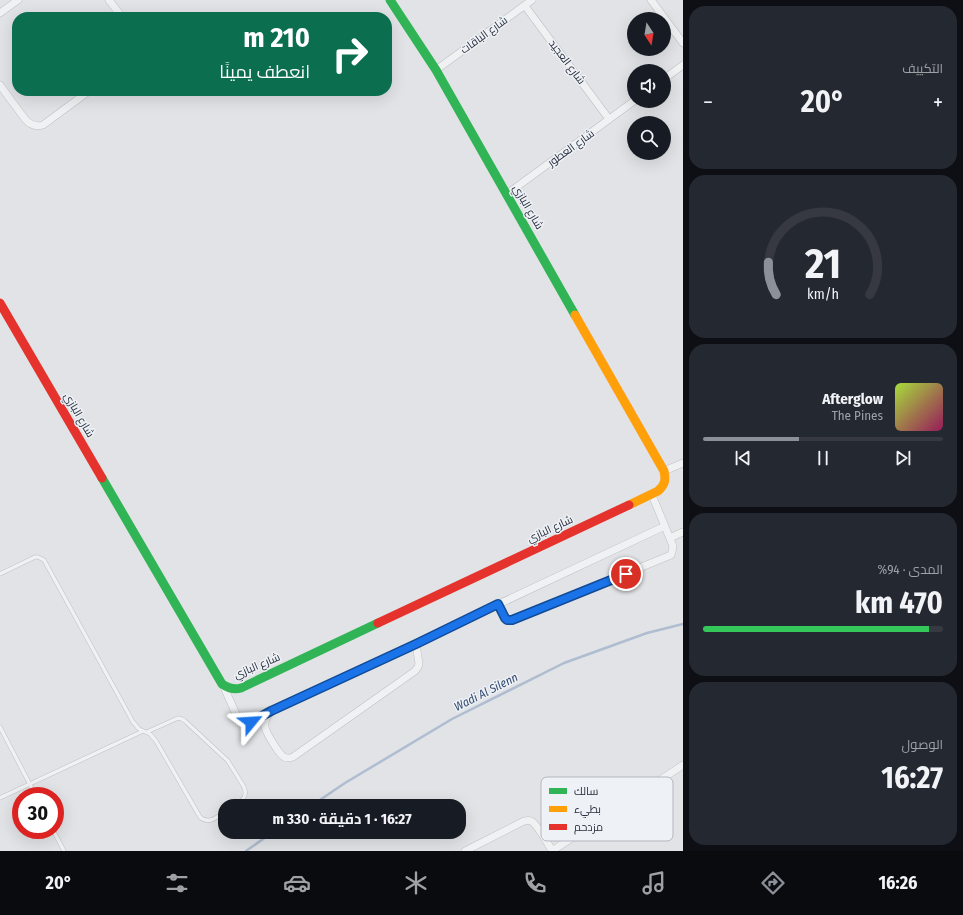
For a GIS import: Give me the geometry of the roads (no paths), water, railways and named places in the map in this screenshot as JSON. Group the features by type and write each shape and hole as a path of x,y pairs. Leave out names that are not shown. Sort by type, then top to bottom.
{"street":[{"path":"0,13 18,0"},
{"path":"109,0 118,12"},
{"name":"شارع البازي","path":"0,303 222,684 229,688 241,688 658,491 665,484 666,476 664,472 436,70 390,0"},
{"name":"شارع الباقات","path":"436,70 532,0"},
{"path":"651,0 683,42"},
{"name":"شارع العجيد","path":"525,6 609,119"},
{"path":"671,74 683,65"},
{"path":"0,84 27,123 35,126 43,125 82,96"},
{"name":"شارع العطور","path":"507,194 627,106"},
{"path":"664,472 683,463"},
{"path":"498,604 505,618 507,620 512,620 668,556 672,552 673,546 652,495"},
{"path":"222,684 239,719 245,722 251,722 271,711 665,526"},
{"path":"670,538 683,532"},
{"path":"271,711 265,721 266,731 280,754 286,758 293,757 415,671 419,664 416,644"},
{"path":"666,777 683,766"},
{"path":"465,851 528,820 535,825 541,834"},
{"path":"545,841 552,851 567,841"}],"lane":[{"path":"0,574 35,557 44,560 133,722 139,729 150,734 156,741 200,817 208,821 218,816"},
{"path":"0,798 178,718 185,721 228,761 244,787 245,795 243,799"},
{"path":"0,727 32,787"},
{"path":"58,839 64,851"}],"waterway":[{"name":"Wadi Al Silenn","path":"321,799 345,783 452,719 564,663 647,633 683,624"},
{"name":"Wadi Al Silenn","path":"246,851 263,839"}]}
